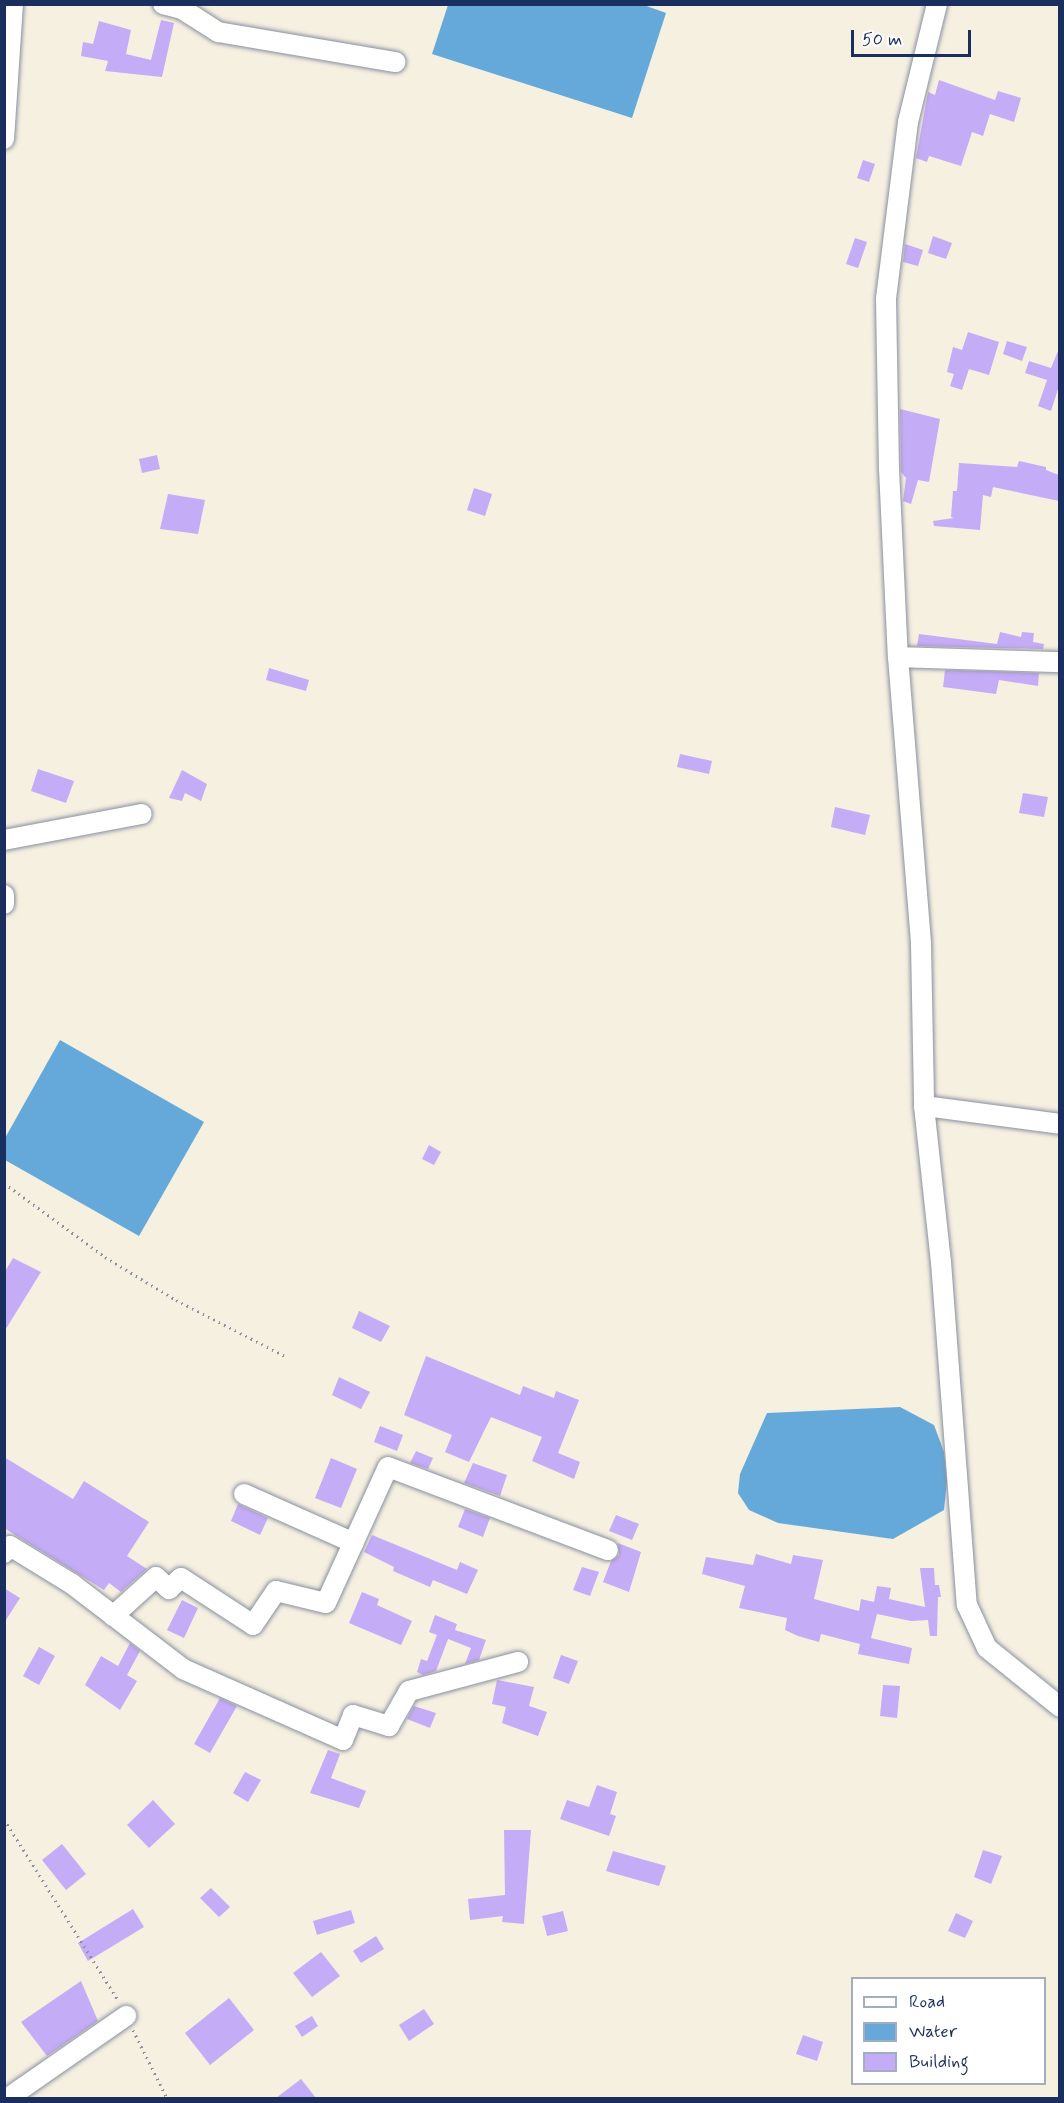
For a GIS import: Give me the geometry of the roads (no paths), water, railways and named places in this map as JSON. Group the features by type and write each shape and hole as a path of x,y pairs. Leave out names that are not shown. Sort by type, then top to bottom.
{"street":[{"path":"4,139 13,4"},
{"path":"163,4 182,9 218,32 395,62"},
{"path":"937,4 908,122 886,299 898,657 921,944 924,1107 941,1262 968,1605 987,1648 1059,1707"},
{"path":"898,657 1059,662"},
{"path":"4,840 142,814"},
{"path":"4,895 4,904"},
{"path":"924,1107 1059,1124"},
{"path":"113,1616 156,1577 169,1589 181,1578 252,1625 276,1591 326,1603 388,1467 608,1550"},
{"path":"244,1494 354,1543"},
{"path":"4,1553 10,1546 113,1616 183,1669 343,1740 353,1714 389,1726 409,1691 518,1662"},
{"path":"8,2098 126,2016"}],"water":[{"path":"641,4 666,13 632,118 432,54 448,5"},
{"path":"60,1040 204,1122 139,1236 5,1160 5,1138"},
{"path":"900,1407 934,1425 944,1452 947,1481 944,1510 893,1539 778,1523 749,1510 738,1493 740,1474 767,1413"}]}
